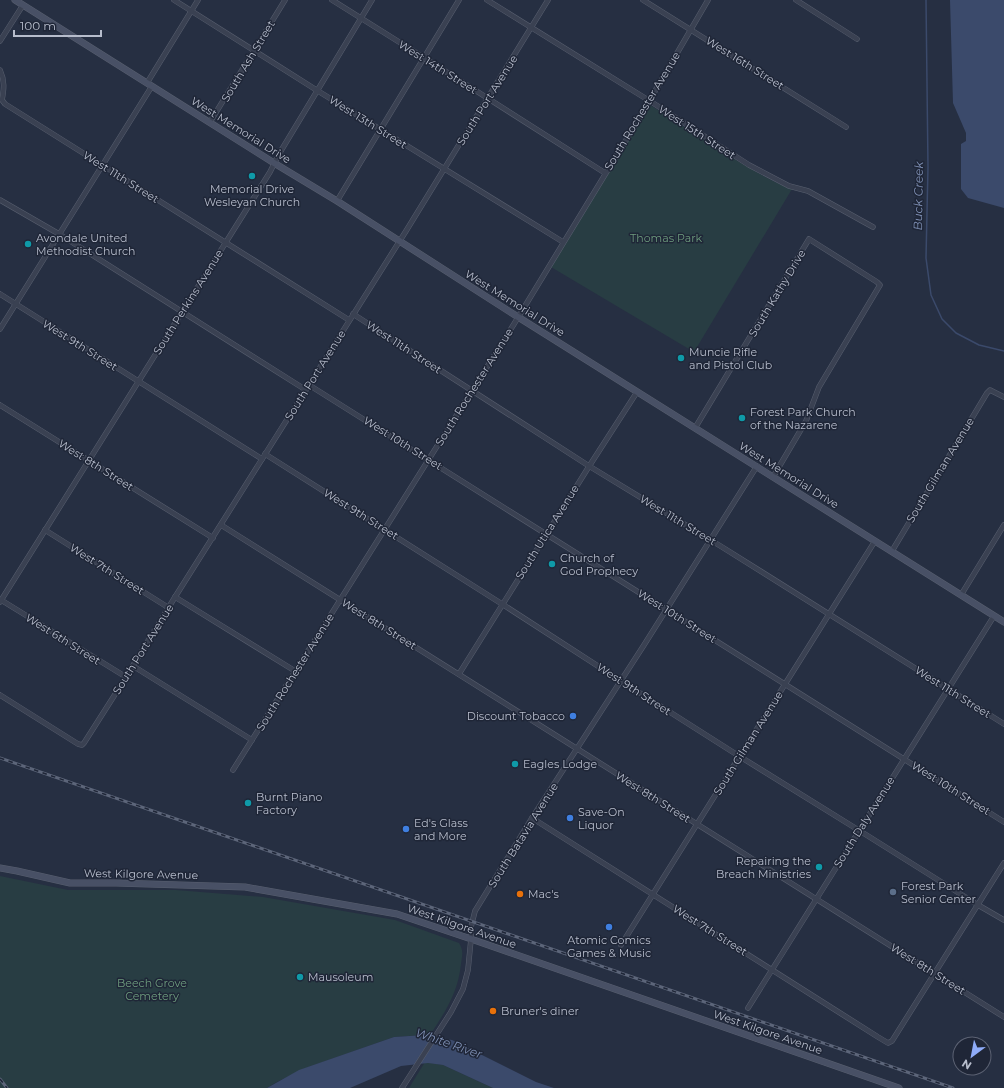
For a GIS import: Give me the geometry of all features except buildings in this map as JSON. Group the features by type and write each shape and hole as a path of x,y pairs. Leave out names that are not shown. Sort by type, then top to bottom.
{"main road":[{"name":"West Memorial Drive","path":"15,0 337,201 518,317 1004,622"},
{"name":"West Kilgore Avenue","path":"0,868 70,883 245,887 397,914 899,1088"}],"street":[{"name":"West 13th Street","path":"174,0 380,130 563,242"},
{"path":"0,329 103,165 198,0"},
{"name":"South Ash Street","path":"210,122 285,0"},
{"name":"West 14th Street","path":"332,0 605,173"},
{"name":"South Perkins Avenue","path":"1,601 270,172 279,154 372,0"},
{"path":"337,201 459,0"},
{"name":"West 15th Street","path":"487,0 749,165 789,186 808,191 872,227"},
{"name":"South Port Avenue","path":"0,695 78,744 84,743 306,390 548,0"},
{"name":"West 16th Street","path":"643,0 846,127"},
{"name":"South Rochester Avenue","path":"233,770 518,317 634,126 708,0"},
{"path":"796,0 857,39"},
{"path":"0,41 23,5"},
{"name":"West 11th Street","path":"0,70 3,76 4,85 1,101 5,104 349,320"},
{"path":"0,200 59,234 306,390"},
{"name":"South Kathy Drive","path":"695,428 809,239 880,285 819,387 806,421 773,477"},
{"name":"West 9th Street","path":"0,294 262,459"},
{"name":"West 11th Street","path":"353,314 589,466 710,539 1004,724"},
{"name":"West 10th Street","path":"309,384 1004,822"},
{"name":"South Gilman Avenue","path":"892,551 987,393 990,390 1004,397"},
{"name":"South Utica Avenue","path":"459,674 589,466 638,392"},
{"name":"West 8th Street","path":"0,405 213,538"},
{"name":"West 9th Street","path":"266,454 739,756 1004,920"},
{"name":"South Batavia Avenue","path":"471,939 472,921 475,911 532,818 621,681 757,466"},
{"name":"West 8th Street","path":"221,525 1004,1017"},
{"path":"961,595 1004,525"},
{"name":"West 7th Street","path":"45,530 169,608"},
{"name":"South Gilman Avenue","path":"621,945 875,541"},
{"path":"175,597 295,671"},
{"name":"West 6th Street","path":"1,601 126,678"},
{"name":"South Daly Avenue","path":"748,1008 994,616"},
{"path":"133,666 252,740"},
{"name":"West 7th Street","path":"532,818 888,1043 892,1041 934,973"},
{"path":"934,973 1004,863"},
{"path":"402,1088 456,1003 468,970 471,939"}],"green space":[{"name":"Thomas Park","path":"650,105 744,165 763,176 792,189 694,352 551,267"},
{"name":"Beech Grove Cemetery","path":"0,876 68,890 176,890 263,897 395,920 459,943 462,948 462,953 457,984 450,1002 430,1035 394,1037 303,1069 267,1088 0,1088"},
{"path":"425,1062 443,1065 493,1088 409,1088"}],"water":[{"path":"950,0 1004,0 1004,208 968,198 961,189 961,144 966,141 966,133 953,103"},
{"name":"White River","path":"425,1035 452,1040 536,1082 554,1088 493,1088 443,1065 428,1063 401,1066 350,1088 267,1088 299,1070 394,1037"}],"waterway":[{"name":"Buck Creek","path":"926,0 928,167 926,258 931,295 942,319 956,333 979,345 1004,351"}],"railway":[{"path":"0,758 953,1088"},
{"path":"0,1079 7,1088"}],"place":[{"name":"Memorial Drive Wesleyan Church","path":"252,176"},
{"name":"Avondale United Methodist Church","path":"28,244"},
{"name":"Muncie Rifle and Pistol Club","path":"681,358"},
{"name":"Forest Park Church of the Nazarene","path":"742,418"},
{"name":"Church of God Prophecy","path":"552,564"},
{"name":"Discount Tobacco","path":"573,716"},
{"name":"Eagles Lodge","path":"515,764"},
{"name":"Burnt Piano Factory","path":"248,803"},
{"name":"Save-On Liquor","path":"570,818"},
{"name":"Ed's Glass and More","path":"406,829"},
{"name":"Repairing the Breach Ministries","path":"819,867"},
{"name":"Forest Park Senior Center","path":"893,892"},
{"name":"Mac's","path":"520,894"},
{"name":"Atomic Comics Games & Music","path":"609,927"},
{"name":"Mausoleum","path":"300,977"},
{"name":"Bruner's diner","path":"493,1011"}]}
